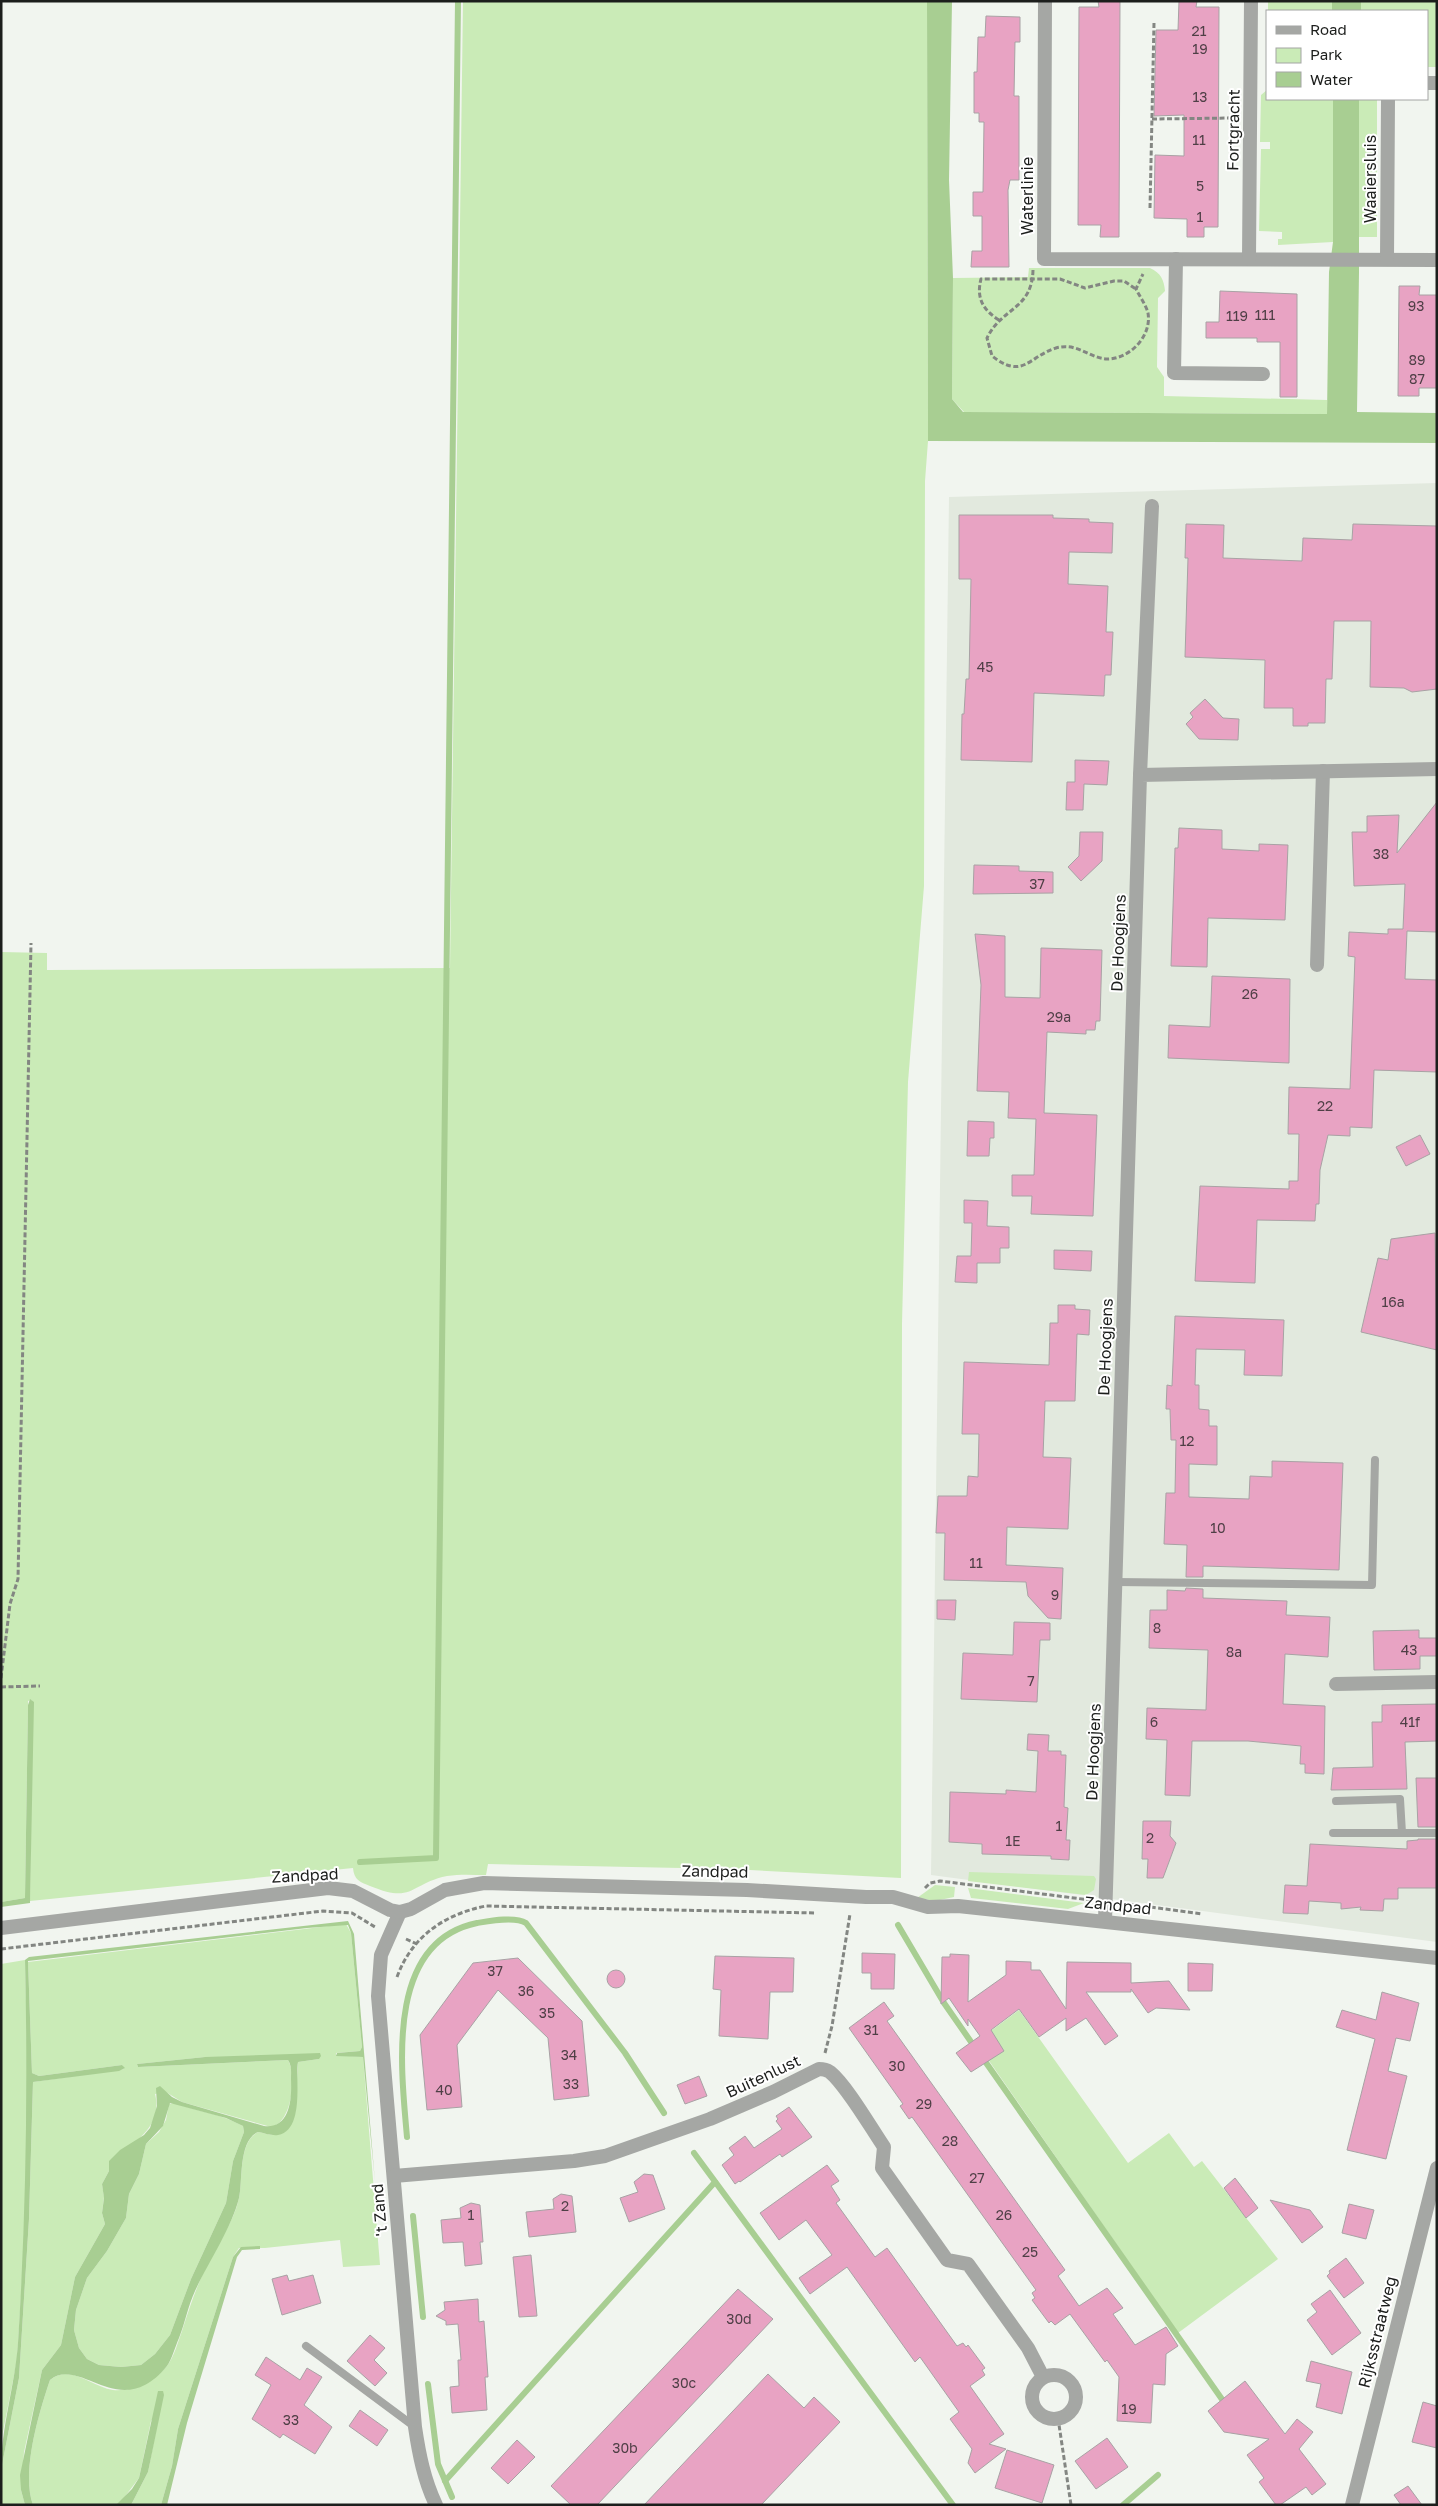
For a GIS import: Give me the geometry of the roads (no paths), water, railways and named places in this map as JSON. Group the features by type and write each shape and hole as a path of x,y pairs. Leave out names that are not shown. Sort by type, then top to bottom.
{"street":[{"name":"Waterlinie","path":"1045,1 1044,258 1176,259"},
{"name":"Fortgracht","path":"1249,259 1251,1"},
{"name":"Waaiersluis","path":"1387,259 1388,100"},
{"path":"1263,374 1174,373 1176,259 1313,258 1437,260"},
{"name":"De Hoogjens","path":"1106,1921 1140,775 1152,506"},
{"path":"1140,775 1437,768"},
{"path":"1316,965 1324,771"},
{"path":"1336,1684 1437,1682"},
{"name":"Zandpad","path":"1,1928 328,1888 354,1891 390,1910 400,1912 411,1909 445,1890 484,1883 747,1890 866,1897 884,1895 928,1907 958,1906 1437,1958"},
{"name":"'t Zand","path":"400,1912 382,1955 378,1996 415,2427 419,2458 428,2488 436,2505"},
{"name":"Buitenlust","path":"394,2176 574,2161 604,2156 710,2119 773,2092 819,2069 828,2071 884,2147 882,2168 947,2260 968,2264 1028,2348 1043,2377"},
{"name":"Rijksstraatweg","path":"1352,2505 1437,2168"},
{"path":"1057,2374 1064,2376 1073,2386 1076,2399 1070,2412 1051,2419 1038,2413 1032,2401 1034,2387 1043,2377 1057,2374"}],"lane":[{"path":"1116,1582 1372,1585 1375,1460"},
{"path":"1336,1800 1400,1799 1402,1833"},
{"path":"1334,1833 1437,1833"},
{"path":"306,2346 415,2427"}],"water":[{"path":"927,1 952,1 949,180 953,278 952,399 963,412 1327,414 1329,272 1333,242 1333,100 1359,100 1357,412 1437,413 1437,443 928,441"},
{"path":"1332,1 1361,1 1361,10 1332,10"},
{"path":"30,1699 34,1702 30,1903 1,1907 1,1902 25,1898 28,1705"},
{"path":"348,1921 354,1934 375,2182 363,2057 336,2056 337,2053 360,2051 362,2047 351,1933 348,1925 307,1928 28,1961 32,2073 39,2076 122,2065 125,2068 119,2071 33,2082 29,2219 19,2378 1,2470 3,2438 18,2343 21,2295 26,2152 25,1960 29,1957"},
{"path":"320,2053 321,2056 319,2059 298,2062 297,2103 292,2124 286,2131 278,2135 258,2132 247,2144 244,2152 236,2209 195,2291 167,2366 150,2382 133,2389 117,2389 74,2375 62,2375 50,2380 37,2425 30,2460 30,2492 33,2505 25,2505 20,2475 42,2370 61,2345 75,2277 105,2224 102,2213 104,2198 102,2184 109,2171 109,2161 120,2150 144,2135 150,2128 157,2106 156,2088 160,2086 172,2097 182,2102 264,2126 273,2126 279,2123 288,2111 291,2095 291,2070 288,2060 138,2067 137,2064 205,2057","holes":["170,2103 226,2118 243,2126 244,2132 233,2161 226,2203 191,2279 170,2335 155,2354 141,2365 121,2367 99,2365 87,2359 79,2348 74,2330 76,2310 87,2278 107,2251 126,2218 129,2194 139,2174 146,2144 163,2126"]},
{"path":"260,2246 260,2249 242,2250 237,2257 187,2423 167,2505 161,2505 172,2466 178,2429 233,2257 241,2247"},
{"path":"158,2391 163,2391 164,2395 148,2472 131,2505 116,2505 132,2489 139,2478"}],"waterway":[{"path":"360,1862 436,1858 458,1"},
{"path":"407,2137 402,2077 402,2044 405,2011 413,1981 426,1955 447,1935 477,1923 495,1920 509,1919 526,1923 625,2053 664,2113"},
{"path":"898,1925 944,2003 976,2049"},
{"path":"982,2057 1226,2405"},
{"path":"694,2153 953,2505"},
{"path":"445,2481 715,2182"},
{"path":"413,2216 423,2317"},
{"path":"428,2384 438,2464 452,2497"},
{"path":"1123,2505 1158,2475"}]}
